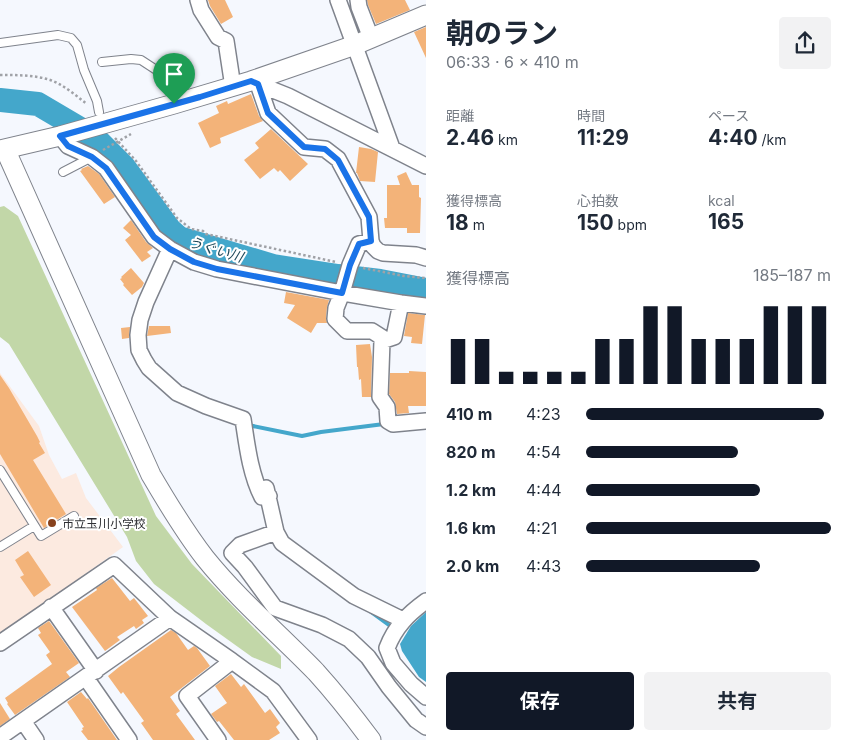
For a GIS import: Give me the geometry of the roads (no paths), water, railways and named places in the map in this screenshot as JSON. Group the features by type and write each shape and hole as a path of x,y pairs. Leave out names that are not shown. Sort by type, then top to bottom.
{"street":[{"path":"198,0 201,10 218,37 226,41 233,87"},
{"path":"338,0 363,42"},
{"path":"358,0 363,42 392,148"},
{"path":"426,15 363,42 255,83 233,87 174,104 102,118 60,136 2,150 155,482 176,520 205,558 234,590 270,614 322,625 349,639 368,657 416,720 426,726"},
{"path":"255,83 288,96 426,166"},
{"path":"255,83 268,113 304,147 325,149 338,160 369,217 373,246 383,253 416,255 426,258"},
{"path":"60,136 68,146 92,157 106,168 154,237 170,249 194,262 217,269 342,293 426,306"},
{"path":"371,241 359,244 336,308 335,319 347,331 372,331 383,338 380,397 387,407 388,421 393,424 426,421"},
{"path":"170,249 140,320 139,350 149,368 177,393 243,419 256,486 262,497 267,490 276,532 282,543 354,596 403,620"},
{"path":"382,341 394,337 401,303"},
{"path":"276,532 240,545 232,553 244,567 270,614 371,740"},
{"path":"0,643 114,564 170,618 232,661 272,692 309,740"},
{"path":"426,601 403,620 391,637 387,648 393,663 410,684 426,697"},
{"path":"51,607 129,740"},
{"path":"0,737 170,618"},
{"path":"218,740 187,696 232,661"},
{"path":"23,721 36,740"}],"lane":[{"path":"0,43 58,35 71,38 77,45 102,118"},
{"path":"102,62 131,59 141,60 166,77 174,104"},
{"path":"63,172 92,157"},
{"path":"0,470 40,536 74,516"},
{"path":"0,548 34,526"}],"water":[{"path":"426,612 426,682 419,677 402,651 400,644 411,626"}],"waterway":[{"name":"うぐい川","path":"0,100 38,104 94,137 124,167 170,230 179,238 273,266 380,281 426,290"},
{"path":"163,239 170,230"},
{"path":"248,425 302,436 384,424"},
{"path":"371,612 393,628"}],"place":[{"name":"市立玉川小学校","path":"52,523"}]}
